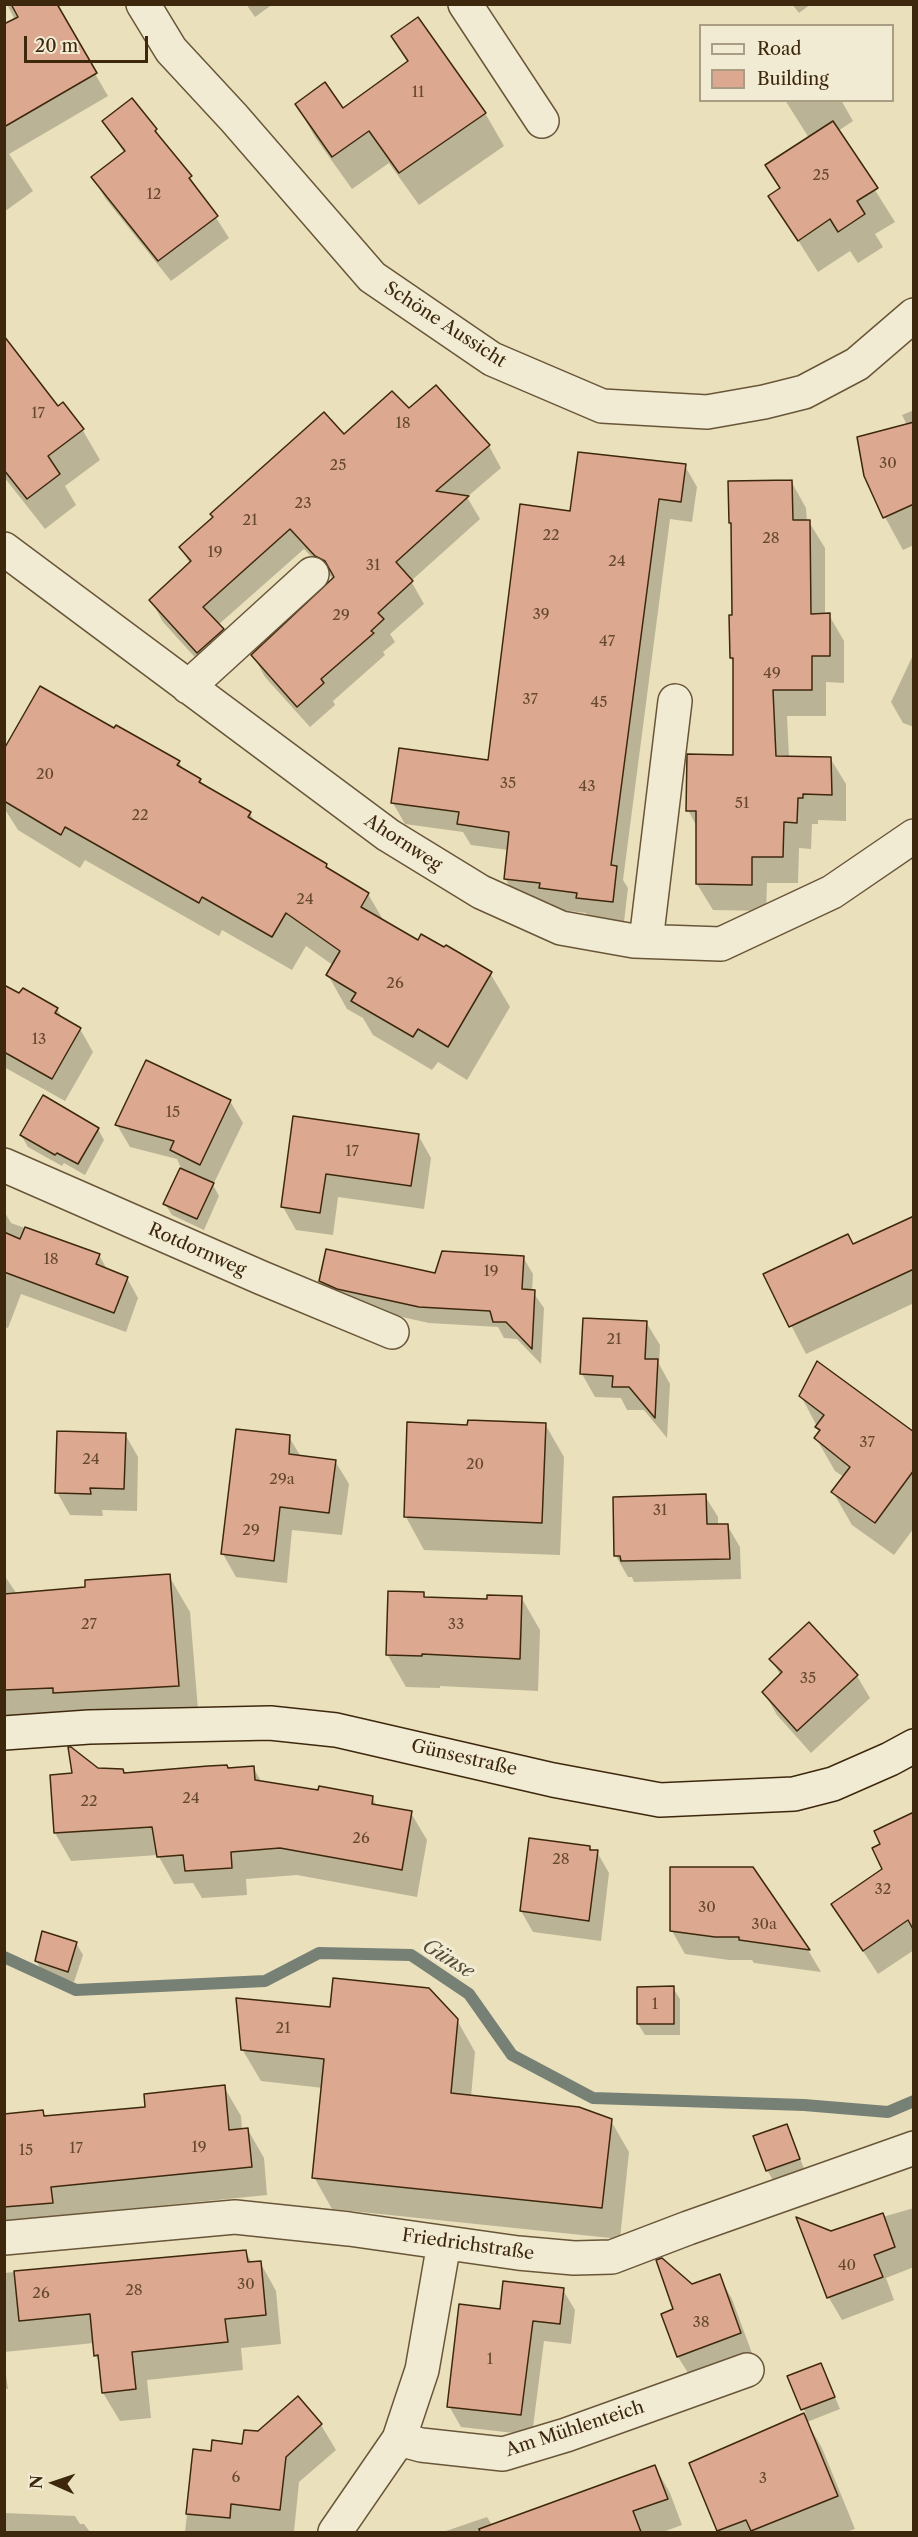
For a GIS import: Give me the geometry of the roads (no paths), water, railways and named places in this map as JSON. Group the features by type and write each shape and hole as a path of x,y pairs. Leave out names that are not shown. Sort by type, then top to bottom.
{"street":[{"name":"Schöne Aussicht","path":"142,4 171,50 234,118 372,278 492,359 602,406 707,412 804,392 857,364 914,315"},
{"path":"465,4 542,121"},
{"name":"Ahornweg","path":"4,549 388,835 481,892 561,928 646,941 721,944 832,892 914,836"},
{"path":"188,687 312,574"},
{"path":"646,941 675,701"},
{"name":"Rotdornweg","path":"4,1165 392,1332"},
{"name":"Günsestraße","path":"4,1733 89,1727 270,1723 325,1729 403,1744 553,1780 660,1800 794,1794 833,1784 914,1746"},
{"name":"Friedrichstraße","path":"4,2238 235,2217 350,2229 444,2243 574,2258 612,2257 914,2148"},
{"path":"335,2532 399,2439 422,2370 444,2243"},
{"name":"Am Mühlenteich","path":"399,2439 421,2445 503,2454 566,2435 747,2370"}],"waterway":[{"name":"Günse","path":"4,1957 76,1990 265,1981 319,1953 411,1955 469,1994 512,2055 593,2098 804,2105 888,2112 914,2101"}]}
